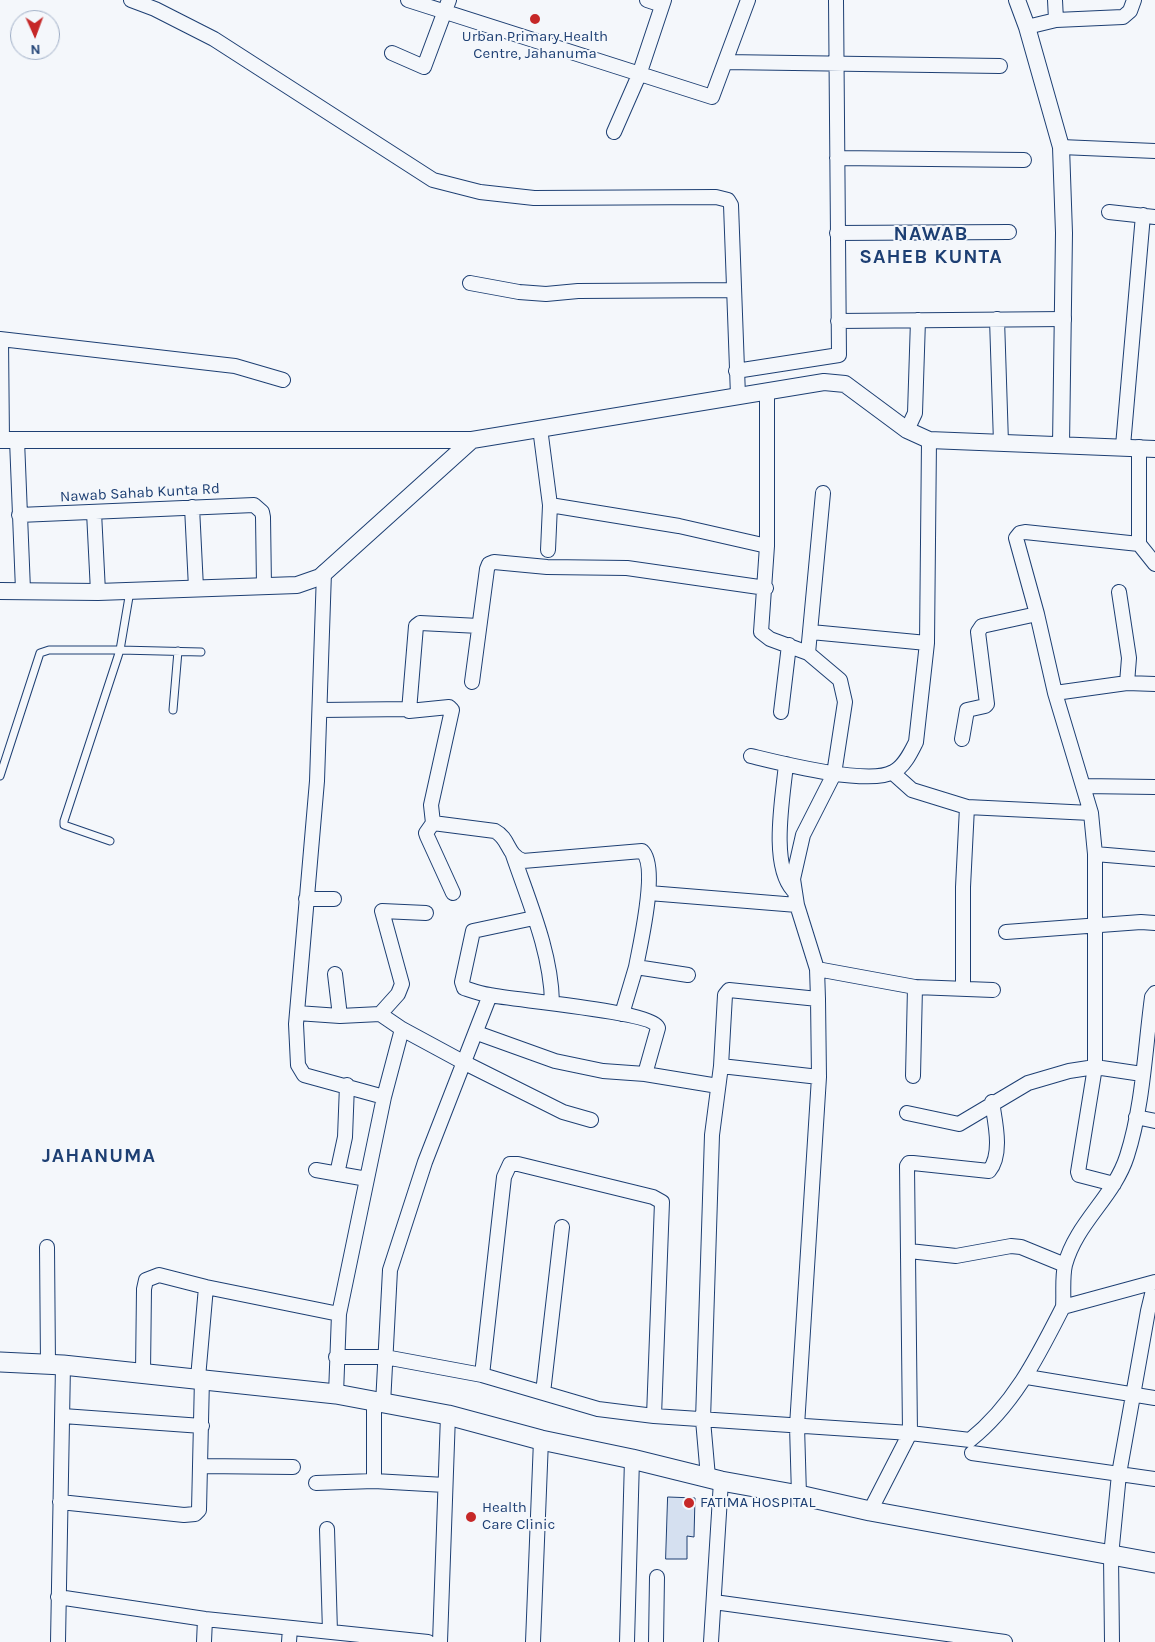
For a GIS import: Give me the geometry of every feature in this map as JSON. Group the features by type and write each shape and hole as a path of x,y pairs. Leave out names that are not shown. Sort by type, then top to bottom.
{"main road":[{"path":"0,1362 142,1372 336,1394 448,1415 541,1440 870,1512 1155,1563"}],"street":[{"path":"131,0 157,4 433,180 480,192 534,198 724,198 731,205 738,396"},
{"path":"408,0 448,6 639,75 712,98 748,0"},
{"path":"614,132 639,75 663,2 648,0"},
{"path":"736,371 836,357 839,352 836,0"},
{"path":"1017,0 1027,27 1061,147 1064,233 1061,445"},
{"path":"1055,0 1056,20"},
{"path":"1027,27 1056,20 1123,17 1130,12 1134,0"},
{"path":"392,53 424,67 448,6"},
{"path":"725,62 1000,66"},
{"path":"1061,147 1155,151"},
{"path":"837,158 1024,160"},
{"path":"1109,212 1149,216 1139,447 1140,544 1155,564"},
{"path":"837,233 1009,232"},
{"path":"470,283 519,292 546,294 578,291 734,290"},
{"path":"997,319 1000,443"},
{"path":"838,321 1064,319"},
{"path":"908,430 916,413 918,320"},
{"path":"23,590 19,515 6,440 0,340 235,366 283,380"},
{"path":"6,440 472,440 824,382 844,384 908,430 929,440 1139,447"},
{"path":"767,391 766,588 761,632 764,636 808,653 840,680 844,690 845,702 834,774 801,842 793,879 796,898 817,969 819,1077 797,1426 799,1495"},
{"path":"540,428 550,505 548,550"},
{"path":"0,591 98,592 297,586 320,578 324,572 472,440"},
{"path":"751,756 834,774 879,775 893,772 910,754 916,742 927,643 929,440"},
{"path":"808,653 823,493"},
{"name":"Nawab Sahab Kunta Rd","path":"19,515 254,505 259,508 263,517 264,586"},
{"path":"550,505 679,526 767,546"},
{"path":"192,507 196,588"},
{"path":"94,512 98,592"},
{"path":"1114,1184 1079,1175 1078,1172 1095,1067 1095,854 1091,813 1055,693 1037,614 1016,542 1020,533 1025,532 1140,544"},
{"path":"472,682 487,569 489,564 494,562 547,566 627,568 766,588"},
{"path":"324,572 318,782 306,899 297,1013 297,1048 302,1073 384,1097"},
{"path":"1118,592 1129,658 1127,683"},
{"path":"962,739 967,710 987,704 978,632 982,626 1037,614"},
{"path":"409,709 417,623 479,626"},
{"path":"811,632 927,643"},
{"path":"781,712 789,645"},
{"path":"1055,693 1127,683 1155,684"},
{"path":"321,710 409,709 409,711 414,712 449,707 452,710 431,805 433,823 426,833 453,893"},
{"path":"786,764 781,817 781,866 786,882 796,898"},
{"path":"893,772 912,790 967,807 1091,813"},
{"path":"1083,786 1155,787"},
{"path":"963,989 963,887 967,807"},
{"path":"433,823 495,831 501,834 513,855 534,918 552,981 552,1002"},
{"path":"513,855 529,862 642,851 647,860 649,893 636,967 622,1014"},
{"path":"1095,854 1155,859"},
{"path":"649,893 796,898"},
{"path":"306,899 334,899"},
{"path":"380,1014 398,994 402,984 382,911 426,913"},
{"path":"534,918 473,931 462,985 464,988 490,996 552,1002 622,1014 657,1024 645,1074"},
{"path":"1006,932 1096,925 1155,923"},
{"path":"636,967 688,975"},
{"path":"817,969 915,987 993,990"},
{"path":"335,974 340,1016"},
{"path":"913,1076 915,987"},
{"path":"711,1642 714,1602 714,1479 703,1420 712,1135 722,1066 726,991 818,999"},
{"path":"336,1357 385,1357 482,1375 598,1409 654,1416 910,1433 970,1440 988,1426 1027,1377 1063,1308 1065,1265 1081,1229 1114,1184 1127,1156 1136,1117 1152,997 1155,993"},
{"path":"374,1481 378,1402 385,1357 390,1270 425,1162 490,996"},
{"path":"297,1013 340,1016 380,1014 463,1062 563,1112 591,1120"},
{"path":"336,1394 339,1314 384,1097 402,1028"},
{"path":"477,1033 555,1061 603,1071 645,1074 718,1086"},
{"path":"722,1066 819,1077"},
{"path":"907,1113 959,1124 992,1102 1028,1083 1069,1071 1095,1067 1142,1074"},
{"path":"337,1174 345,1137 347,1085"},
{"path":"870,1512 910,1433 909,1163 989,1171 992,1167 997,1142 992,1102"},
{"path":"1136,1117 1155,1121"},
{"path":"482,1375 504,1177 510,1164 518,1164 654,1197 662,1202 654,1416"},
{"path":"316,1170 367,1179"},
{"path":"543,1393 562,1227"},
{"path":"909,1251 956,1256 1011,1246 1021,1247 1065,1265"},
{"path":"46,1247 55,1365 63,1416 58,1642"},
{"path":"142,1372 144,1289 146,1280 159,1275 206,1287 339,1314"},
{"path":"1063,1308 1155,1282 1151,1312 1119,1474 1111,1556 1112,1642"},
{"path":"60,1502 184,1515 195,1514 199,1510 202,1466 200,1378 206,1287"},
{"path":"1027,1377 1155,1398"},
{"path":"440,1642 448,1415"},
{"path":"63,1416 202,1426"},
{"path":"533,1642 541,1440"},
{"path":"972,1453 1155,1479"},
{"path":"627,1642 632,1459"},
{"path":"202,1466 293,1467"},
{"path":"316,1483 374,1481 445,1485"},
{"path":"327,1529 330,1632"},
{"path":"656,1642 657,1577"},
{"path":"58,1597 205,1619 290,1635 330,1632 361,1638 428,1642"},
{"path":"714,1602 1004,1642"},
{"path":"204,1642 205,1619"}],"lane":[{"path":"110,841 64,825 64,821 120,650 130,591"},
{"path":"0,776 40,653 50,650 201,652"},
{"path":"173,710 178,651"}],"building":[{"path":"668,1497 695,1498 694,1537 687,1536 687,1559 666,1559"}],"place":[{"name":"Urban Primary Health Centre, Jahanuma","path":"535,19"},
{"name":"FATIMA HOSPITAL","path":"689,1503"},
{"name":"Health Care Clinic","path":"471,1517"}],"district":[{"name":"NAWAB SAHEB KUNTA","path":"931,246"},
{"name":"JAHANUMA","path":"99,1156"}]}
